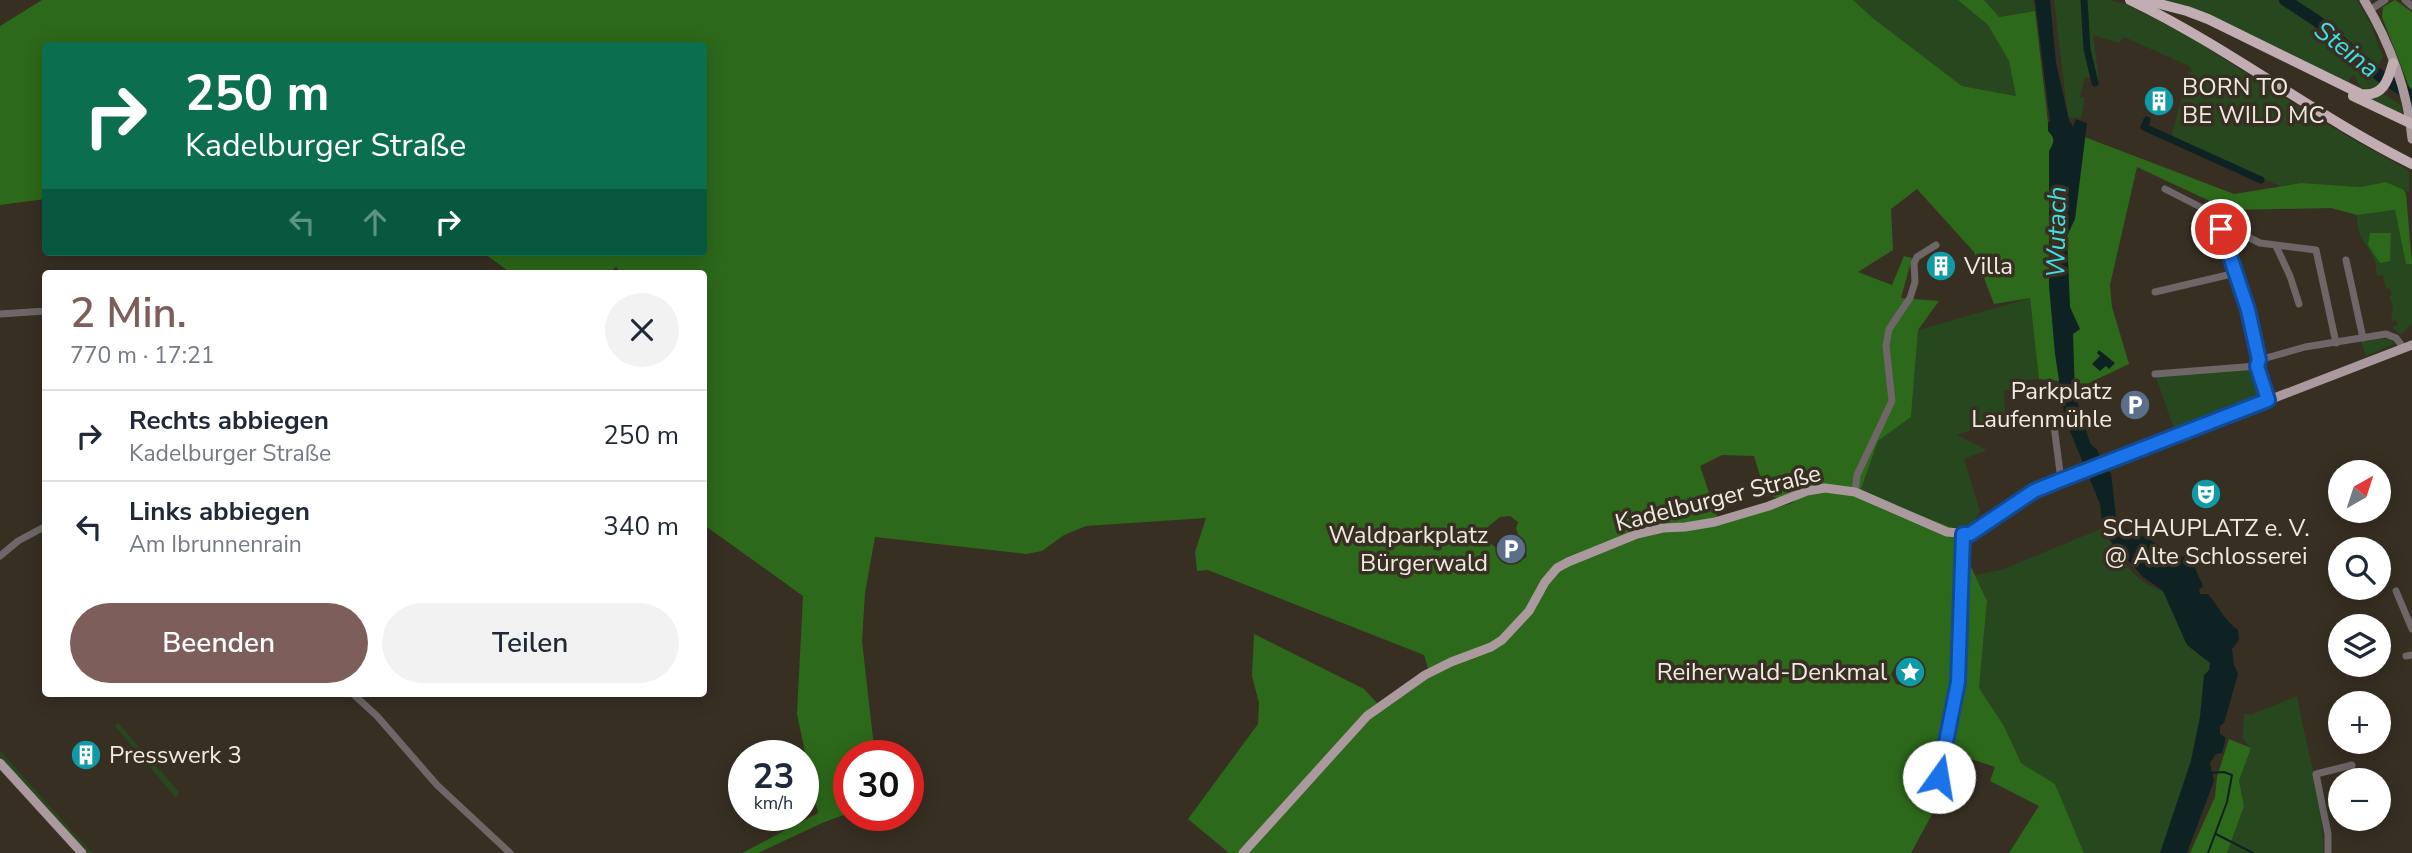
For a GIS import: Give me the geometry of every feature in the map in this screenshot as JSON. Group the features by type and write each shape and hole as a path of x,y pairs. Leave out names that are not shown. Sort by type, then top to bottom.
{"highway":[{"path":"2130,0 2166,17 2318,112 2412,163"},
{"path":"2144,0 2187,11 2366,95 2378,92 2387,84 2394,68"},
{"path":"2228,30 2264,52 2411,124"}],"main road":[{"path":"2364,0 2383,35 2406,106 2412,139"},
{"path":"1963,534 1970,534 2034,491 2409,344"},
{"name":"Kadelburger Straße","path":"1242,853 1367,716 1425,676 1502,640 1529,611 1545,582 1557,568 1568,562 1637,534 1714,522 1769,506 1807,491 1825,488 1855,492 1939,529 1963,534"},
{"path":"0,763 82,853"}],"street":[{"path":"2370,10 2385,0"},
{"path":"2405,0 2412,6"},
{"path":"2165,189 2216,215 2248,310 2268,400"},
{"path":"2221,229 2234,230 2260,243 2316,250 2336,343"},
{"path":"1855,492 1857,475 1892,401 1886,346 1889,329 1910,298 1915,282 1914,263 1917,257 1936,245"},
{"path":"2277,246 2299,304"},
{"path":"2346,260 2363,338"},
{"path":"2155,292 2236,273"},
{"path":"0,314 42,311"},
{"path":"2155,374 2258,363 2305,347 2363,338 2391,335 2409,344"},
{"path":"2053,418 2061,480"},
{"path":"0,556 18,541 42,528"},
{"path":"1939,777 1958,682 1963,534"},
{"path":"2396,591 2412,629"},
{"path":"356,697 377,716 437,785 510,853"},
{"path":"2328,853 2328,834 2316,774 2352,765"}],"green space":[{"path":"42,0 1853,0 1962,86 2016,96 2009,61 1988,25 1958,0 1984,0 1999,17 2035,11 2048,123 2234,194 2301,183 2360,187 2386,182 2404,190 2406,194 2412,264 2406,264 2395,210 2357,215 2331,208 2229,210 2137,167 2110,285 2112,307 2129,364 2087,384 2039,379 2030,298 1994,304 1974,252 1917,189 1891,209 1893,250 1858,272 1892,285 1904,256 1912,258 1901,298 1939,301 1918,330 1911,417 1878,441 1860,492 1953,528 1987,601 1979,688 2004,726 2021,763 2055,784 2084,853 2009,853 2039,806 1990,781 1995,767 1941,749 1934,777 1943,794 1911,853 1229,853 1188,819 1258,724 1259,703 1252,676 1254,634 1364,689 1378,704 1431,669 1428,668 1424,655 1208,570 1197,571 1195,552 1206,518 1086,526 1064,535 1042,551 1026,554 875,537 865,593 862,641 873,740 833,740 833,819 819,824 819,740 803,740 797,714 803,596 707,527 707,270 618,270 616,267 612,270 507,270 488,256 707,256 707,42 42,42 42,199 0,205 0,26","holes":["1722,455 1754,456 1766,495 1795,502 1720,525 1700,466","1510,516 1518,522 1516,529 1527,556 1524,559 1505,555 1479,534 1500,517","1904,661 1913,664 1917,671 1915,680 1904,686 1896,684 1891,674 1896,664"]},
{"path":"1853,0 1958,0 1988,25 2009,61 2017,96 1962,86"},
{"path":"1984,0 2033,0 2035,11 1999,17"},
{"path":"2054,0 2111,0 2123,3 2185,34 2316,118 2409,171 2409,192 2386,182 2360,187 2301,183 2280,186 2171,138 2188,73 2192,71 2189,66 2124,37 2119,43 2093,35 2099,81 2085,77 2080,97 2085,98 2081,118 2068,117"},
{"path":"2164,0 2357,0 2371,25 2383,57 2376,68 2385,74 2381,82 2373,88 2361,88 2354,75 2350,78 2349,85 2190,7"},
{"path":"2395,0 2412,12 2412,94 2382,17 2383,7"},
{"path":"2381,93 2401,105 2402,114 2367,98"},
{"path":"2395,210 2406,264 2412,264 2412,323 2401,335 2392,327 2398,325 2396,320 2391,322 2393,305 2389,297 2392,295 2390,288 2386,289 2383,275 2377,276 2374,259 2360,235 2357,223 2357,215"},
{"path":"2370,233 2391,233 2390,261 2380,263 2368,245"},
{"path":"2030,298 2039,379 2013,381 2014,390 2004,390 2005,418 1957,435 1987,450 1964,459 1980,511 1971,527 1953,528 1860,493 1878,441 1911,417 1918,330"},
{"path":"2390,339 2394,344 2366,356 2361,341"},
{"path":"2254,369 2259,395 2174,428 2155,375"},
{"path":"2103,528 2127,566 2143,581 2163,591 2187,645 2210,663 2204,676 2200,717 2191,761 2161,853 2084,853 2055,784 2021,763 2004,726 1979,688 1987,601 1975,575 2001,570"},
{"path":"2297,696 2318,794 2323,853 2227,853 2244,806 2239,781 2251,748 2243,739 2244,713 2251,715"},
{"path":"118,723 179,792 176,798 115,726"},
{"path":"2229,739 2251,748 2239,781 2244,806 2227,853 2190,853 2215,797 2217,777"},
{"path":"0,751 92,853 88,853 0,756"},
{"path":"784,831 805,831 758,853 742,853"}],"water":[{"name":"Wutach","path":"2035,0 2050,0 2056,63 2069,120 2073,127 2076,119 2087,123 2075,219 2067,236 2070,307 2080,329 2073,334 2075,394 2090,443 2098,451 2102,467 2111,473 2117,526 2145,537 2173,554 2187,558 2194,566 2203,586 2199,590 2200,594 2208,594 2225,618 2238,630 2239,640 2232,649 2238,674 2224,723 2220,726 2220,734 2226,738 2222,753 2216,754 2210,763 2214,781 2187,853 2160,853 2191,761 2200,717 2204,675 2209,670 2210,663 2187,645 2163,591 2143,577 2112,543 2102,522 2100,504 2065,419 2055,354 2049,285 2049,151 2053,141 2048,131 2050,122"},
{"path":"2099,350 2115,363 2109,369 2106,366 2100,371 2092,364 2100,356 2097,353"}],"waterway":[{"path":"2084,0 2087,49 2095,83"},
{"name":"Steina","path":"2285,0 2317,21 2380,76 2412,96"},
{"path":"2147,120 2144,127 2261,180"},
{"path":"2208,853 2227,802 2232,775 2224,772 2210,773"},
{"path":"2216,834 2253,853"}],"place":[{"name":"BORN TO BE WILD MC","path":"2159,101"},
{"name":"Villa","path":"1941,266"},
{"name":"Parkplatz Laufenmühle","path":"2135,405"},
{"name":"SCHAUPLATZ e. V. @ Alte Schlosserei","path":"2206,494"},
{"name":"Waldparkplatz Bürgerwald","path":"1511,549"},
{"name":"Reiherwald-Denkmal","path":"1910,672"},
{"name":"Presswerk 3","path":"86,755"}],"route":[{"path":"1939,777 1958,682 1963,534 1970,534 2034,491 2268,400 2257,366 2259,360 2248,310 2221,229"}]}
